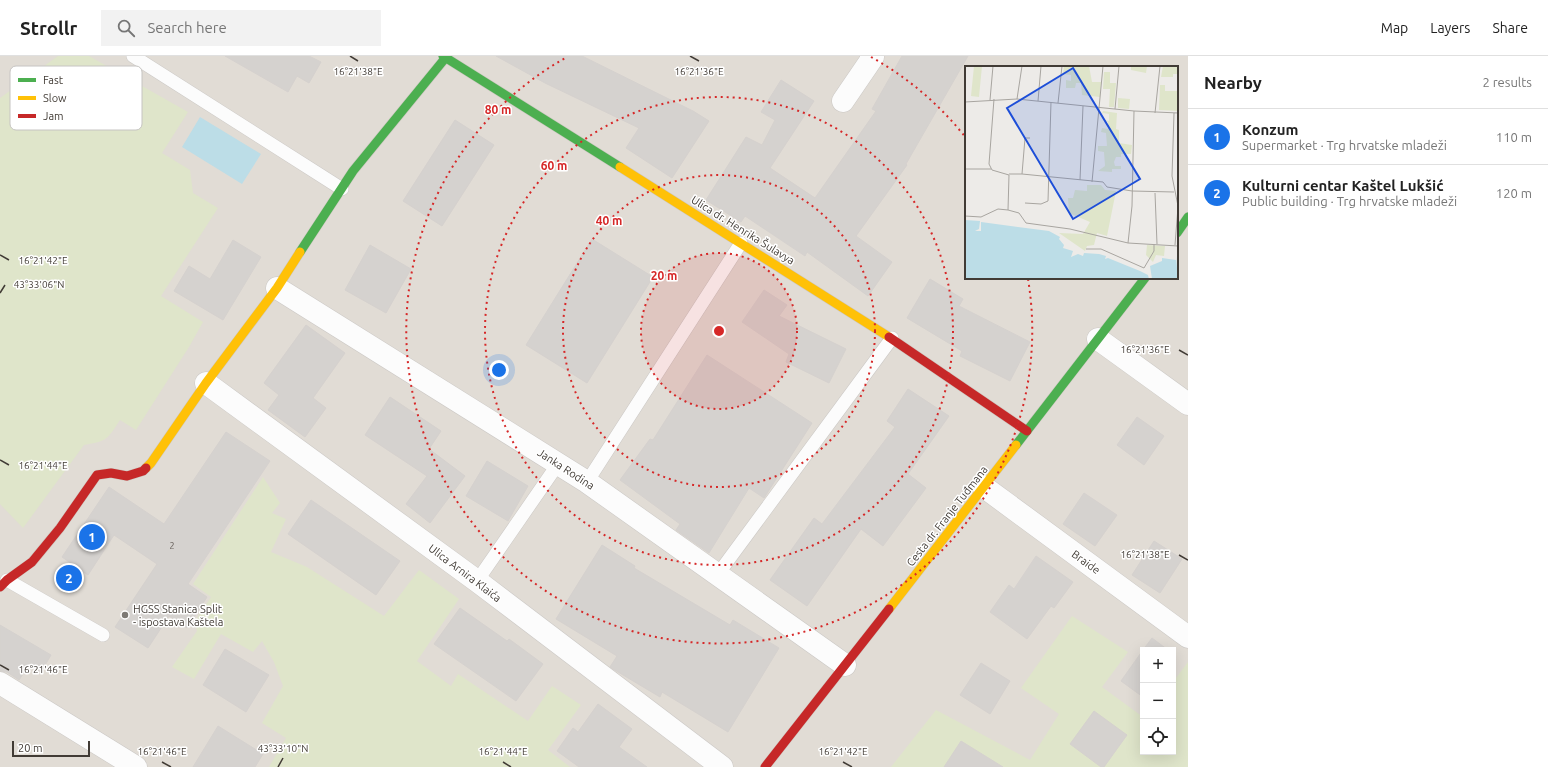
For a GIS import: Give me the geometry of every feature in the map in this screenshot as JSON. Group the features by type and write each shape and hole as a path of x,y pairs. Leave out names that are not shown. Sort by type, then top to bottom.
{"street":[{"path":"843,102 873,57 871,56"},
{"path":"3,583 32,562 60,528 97,475 111,472 127,476 143,471 151,463 206,383 277,288 353,172 445,57"},
{"name":"Ulica dr. Henrika Šulavya","path":"445,57 892,338 1027,431"},
{"path":"1178,232 1188,217"},
{"name":"Cesta dr. Franje Tuđmana","path":"765,767 1144,279"},
{"name":"Janka Rodina","path":"277,288 587,482 845,665"},
{"path":"1098,339 1188,404"},
{"name":"Ulica Arnira Klaića","path":"206,383 477,580 722,767"},
{"name":"Braide","path":"984,487 1188,637"},
{"path":"0,683 136,767"}],"lane":[{"path":"133,56 342,189"},
{"path":"587,482 741,244"},
{"path":"718,574 892,338"},
{"path":"477,580 558,464"},
{"path":"3,583 103,635"}],"shaded area":[{"path":"0,56 1188,56 1188,767 0,767"}],"green space":[{"path":"58,56 89,56 107,66 44,66"},
{"path":"142,86 188,112 162,153 190,170 193,193 218,208 161,296 203,322 189,347 136,430 120,420 109,436 102,441 84,445 23,528 0,504 0,98 10,91 10,130 142,130"},
{"path":"263,477 280,503 272,513 286,519 271,552 307,567 384,616 419,570 459,599 417,661 451,686 458,674 528,721 552,686 581,705 548,750 570,767 269,767 286,738 262,723 283,686 274,662 262,641 253,652 221,634 194,679 172,667 197,631 195,621 211,597 193,584"},
{"path":"1072,616 1128,652 1102,687 1140,715 1140,755 1176,755 1176,678 1188,662 1188,767 891,767 936,710 1030,760 1059,714 1021,688"}],"water":[{"path":"200,117 261,154 242,184 182,147"}],"building":[{"path":"225,56 309,56 321,62 309,83 297,76 288,92"},
{"path":"496,56 582,56 693,111 709,121 672,178 626,148 639,128 545,83"},
{"path":"902,56 968,56 906,164 907,165 856,236 892,262 868,296 807,252 805,256 745,216 741,222 706,200 746,137 762,145 775,120 761,112 781,80 814,101 770,168 815,198 876,111 872,109"},
{"path":"455,120 494,145 442,226 403,201"},
{"path":"592,239 653,277 587,383 526,345"},
{"path":"233,240 261,257 223,320 174,291 189,266 210,279"},
{"path":"370,245 411,269 386,313 345,290"},
{"path":"930,279 963,299 959,306 1030,342 1010,381 960,356 962,351 907,318"},
{"path":"764,290 787,305 779,316 846,349 829,383 786,362 789,354 742,322"},
{"path":"306,325 345,353 313,398 326,408 305,437 268,410 279,395 264,383"},
{"path":"707,355 812,423 764,498 749,488 709,553 676,530 680,524 620,480 650,439 653,440"},
{"path":"908,389 949,416 908,474 926,488 883,546 861,529 807,606 770,580 814,518 822,524 895,427 887,421"},
{"path":"390,397 441,431 429,449 465,476 430,523 406,504 427,476 365,435"},
{"path":"1137,417 1164,436 1144,465 1117,445"},
{"path":"226,432 270,461 188,584 207,597 187,628 169,616 148,648 115,627 157,564 114,535 88,575 62,557 109,487 164,524"},
{"path":"487,461 528,486 508,521 466,496"},
{"path":"1084,493 1117,515 1095,546 1063,524"},
{"path":"311,500 400,561 376,595 288,534"},
{"path":"1154,541 1182,559 1160,593 1132,575"},
{"path":"602,545 635,566 634,568 730,625 733,620 779,648 728,732 662,692 660,697 613,669 610,667 617,656 556,619"},
{"path":"1036,556 1073,582 1054,608 1051,606 1027,639 990,612 1009,585 1014,589"},
{"path":"460,608 507,641 509,639 543,664 516,701 434,644"},
{"path":"0,625 51,655 41,672 29,665 19,680 7,672 0,671"},
{"path":"1152,638 1164,647 1145,647"},
{"path":"225,649 269,675 246,712 203,685"},
{"path":"1140,654 1140,695 1121,681"},
{"path":"981,663 1010,681 990,714 960,695"},
{"path":"598,704 632,729 619,747 647,767 579,767 557,751 573,728 578,732"},
{"path":"1094,711 1127,735 1104,767 1101,767 1070,744"},
{"path":"218,726 263,754 255,767 193,767"},
{"path":"961,741 1003,767 944,767"}],"traffic: fast":[{"path":"443,56 620,167"},
{"path":"300,252 353,171 447,56"},
{"path":"1178,232 1188,217"},
{"path":"1016,445 1144,279"}],"traffic: slow":[{"path":"620,167 889,337"},
{"path":"146,468 151,463 206,383 277,288 300,252"},
{"path":"889,609 1016,445"}],"traffic: jam":[{"path":"889,337 1027,431"},
{"path":"0,587 7,580 32,562 60,528 97,475 111,473 127,476 143,471 146,468"},
{"path":"765,767 889,609"}],"place":[{"name":"Konzum","path":"92,537"},
{"name":"Kulturni centar Kaštel Lukšić","path":"69,578"},
{"name":"HGSS Stanica Split - ispostava Kaštela","path":"125,615"}]}
